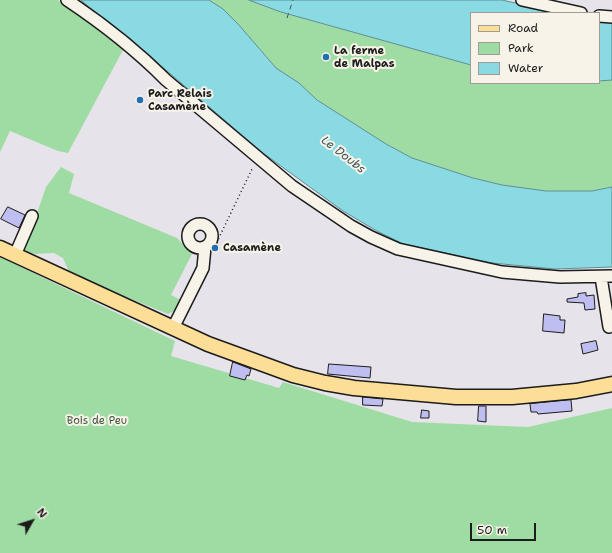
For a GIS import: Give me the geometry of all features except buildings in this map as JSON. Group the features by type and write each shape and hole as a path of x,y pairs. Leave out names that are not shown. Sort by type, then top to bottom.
{"main road":[{"path":"0,248 15,255 38,262 173,328 221,349 293,375 325,383 354,388 456,397 512,397 576,391 612,384"}],"street":[{"path":"67,0 100,22 257,158 292,186 351,226 371,238 398,249 502,272 560,277 607,276 609,327"},
{"path":"522,0 576,12"},
{"path":"600,16 612,17"},
{"path":"15,255 32,216"},
{"path":"173,328 203,268 207,248"}],"path":[{"path":"207,248 257,158"}],"green space":[{"path":"0,0 58,0 92,23 124,48 68,153 58,151 10,131 0,152"},
{"path":"209,0 249,0 281,12 470,65 470,84 600,84 600,81 612,80 612,187 592,191 546,191 502,185 473,178 412,158 386,144 317,100 299,83 276,68 223,9"},
{"path":"61,167 74,174 69,193 177,238 192,254 171,295 183,301 178,309 168,314 70,274 63,258 54,253 34,254 24,251 46,187"},
{"name":"Bois de Peu","path":"0,257 175,341 171,356 279,388 283,382 412,422 528,427 612,408 612,553 0,553"}],"water":[{"name":"Le Doubs","path":"81,0 209,0 223,9 238,24 276,68 299,83 317,100 386,144 412,158 473,178 502,185 546,191 592,191 612,187 612,267 555,269 492,263 403,244 377,231 343,211 263,153"},
{"path":"249,0 502,0 556,12 470,12 470,65 281,12"},
{"path":"600,20 612,23 612,80 600,81"}],"ferry route":[{"path":"287,18 293,0"}],"place":[{"name":"La ferme de Malpas","path":"326,57"},
{"name":"Parc Relais Casamène","path":"140,100"},
{"name":"Casamène","path":"215,248"}]}
